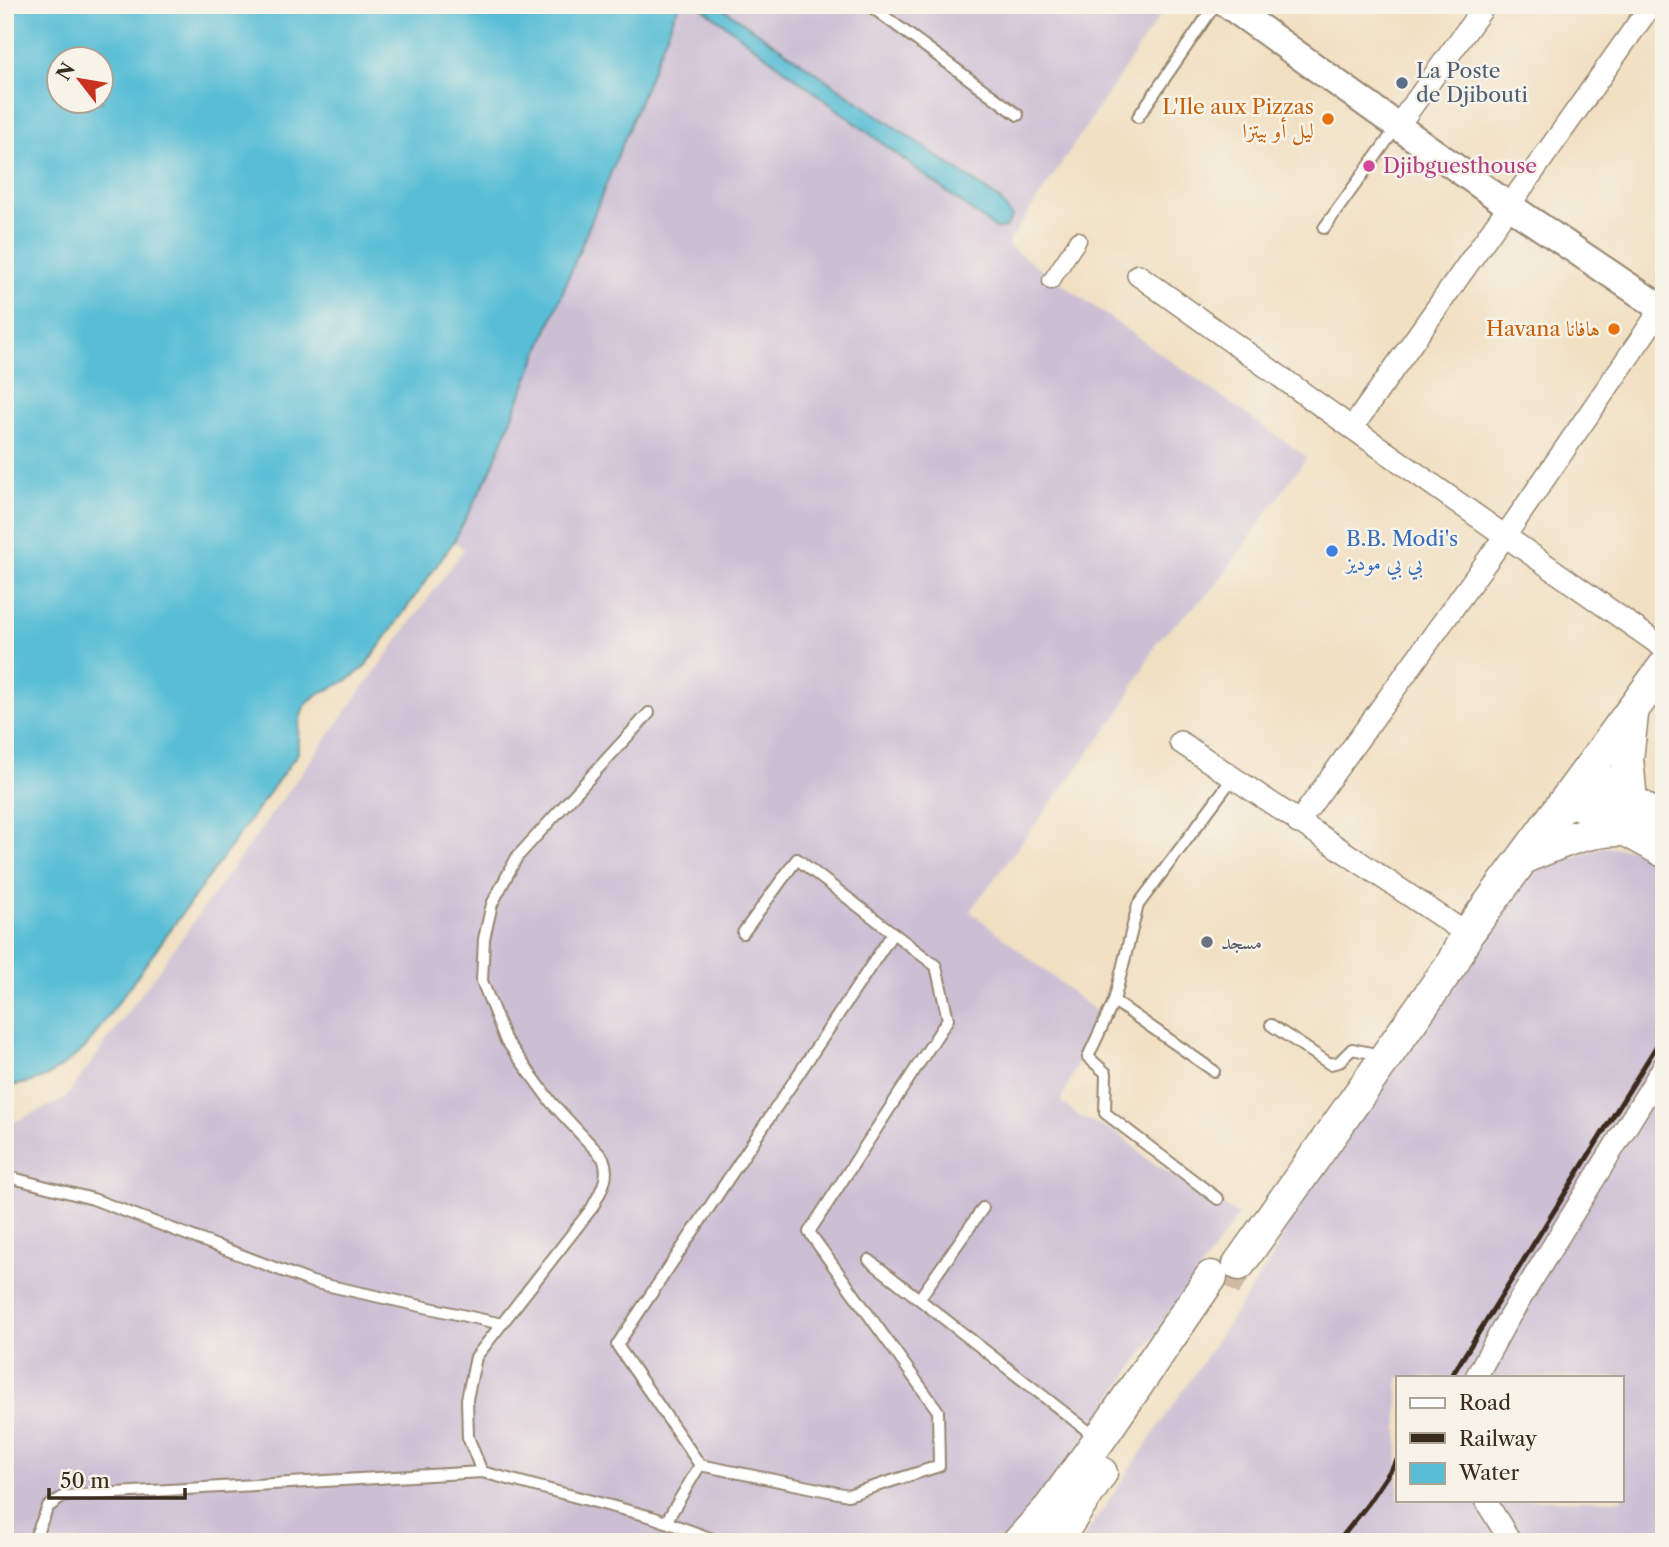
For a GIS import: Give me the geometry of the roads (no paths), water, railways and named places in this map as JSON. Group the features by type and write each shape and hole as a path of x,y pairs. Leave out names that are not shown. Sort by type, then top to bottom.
{"main road":[{"path":"1019,1542 1050,1508 1323,1133 1453,962 1466,936 1664,667"},
{"path":"1627,816 1627,759 1633,710"},
{"path":"1589,771 1627,816 1664,851"},
{"path":"1569,798 1627,816 1664,823"},
{"path":"1526,856 1601,829 1627,816"},
{"path":"1323,1133 1371,1053 1446,950 1466,936"},
{"path":"1055,1542 1225,1271"}],"street":[{"path":"1228,5 1396,127 1663,308 1505,536 1298,823"},
{"path":"1396,127 1485,5"},
{"path":"1352,428 1651,5"},
{"path":"1051,281 1078,240"},
{"path":"1139,275 1664,649"},
{"path":"1180,742 1466,936"},
{"path":"1477,1376 1506,1322 1664,1066"},
{"path":"1486,1502 1511,1542"}],"lane":[{"path":"869,5 1018,115"},
{"path":"1138,117 1215,5"},
{"path":"1324,228 1396,127"},
{"path":"482,1472 468,1437 467,1399 476,1357 592,1208 605,1181 607,1168 603,1158 551,1102 505,1039 482,981 484,939 492,904 517,857 649,713"},
{"path":"1218,1199 1105,1113 1106,1073 1088,1057 1114,1001 1138,905 1232,779"},
{"path":"743,933 797,859 936,966 948,1018 809,1232 937,1411 939,1466 848,1495 700,1465 617,1345 893,933"},
{"path":"1114,1001 1214,1072"},
{"path":"1270,1025 1330,1064 1339,1062 1352,1049 1371,1053"},
{"path":"5,1176 93,1199 312,1282 502,1324"},
{"path":"919,1299 984,1208"},
{"path":"869,1260 1099,1440"},
{"path":"666,1522 700,1465"},
{"path":"33,1542 48,1507 64,1496 482,1472 666,1522 722,1542"}],"water":[{"path":"5,5 681,5 676,11 490,472 454,541 367,664 353,676 308,702 302,712 298,753 86,1047 49,1075 5,1086"},
{"path":"699,5 718,5 999,199 1012,217 1005,228 996,229"}],"tunnel":[{"path":"1225,1286 1239,1264"}],"railway":[{"path":"1452,1376 1664,1034"},
{"path":"1338,1542 1396,1462"}],"place":[{"name":"La Poste de Djibouti","path":"1402,83"},
{"name":"L'Ile aux Pizzas ليل أو بيتزا","path":"1328,119"},
{"name":"Djibguesthouse","path":"1369,166"},
{"name":"Havana هافانا","path":"1614,329"},
{"name":"B.B. Modi's بي بي موديز","path":"1332,551"},
{"name":"مسجد","path":"1207,942"}]}
